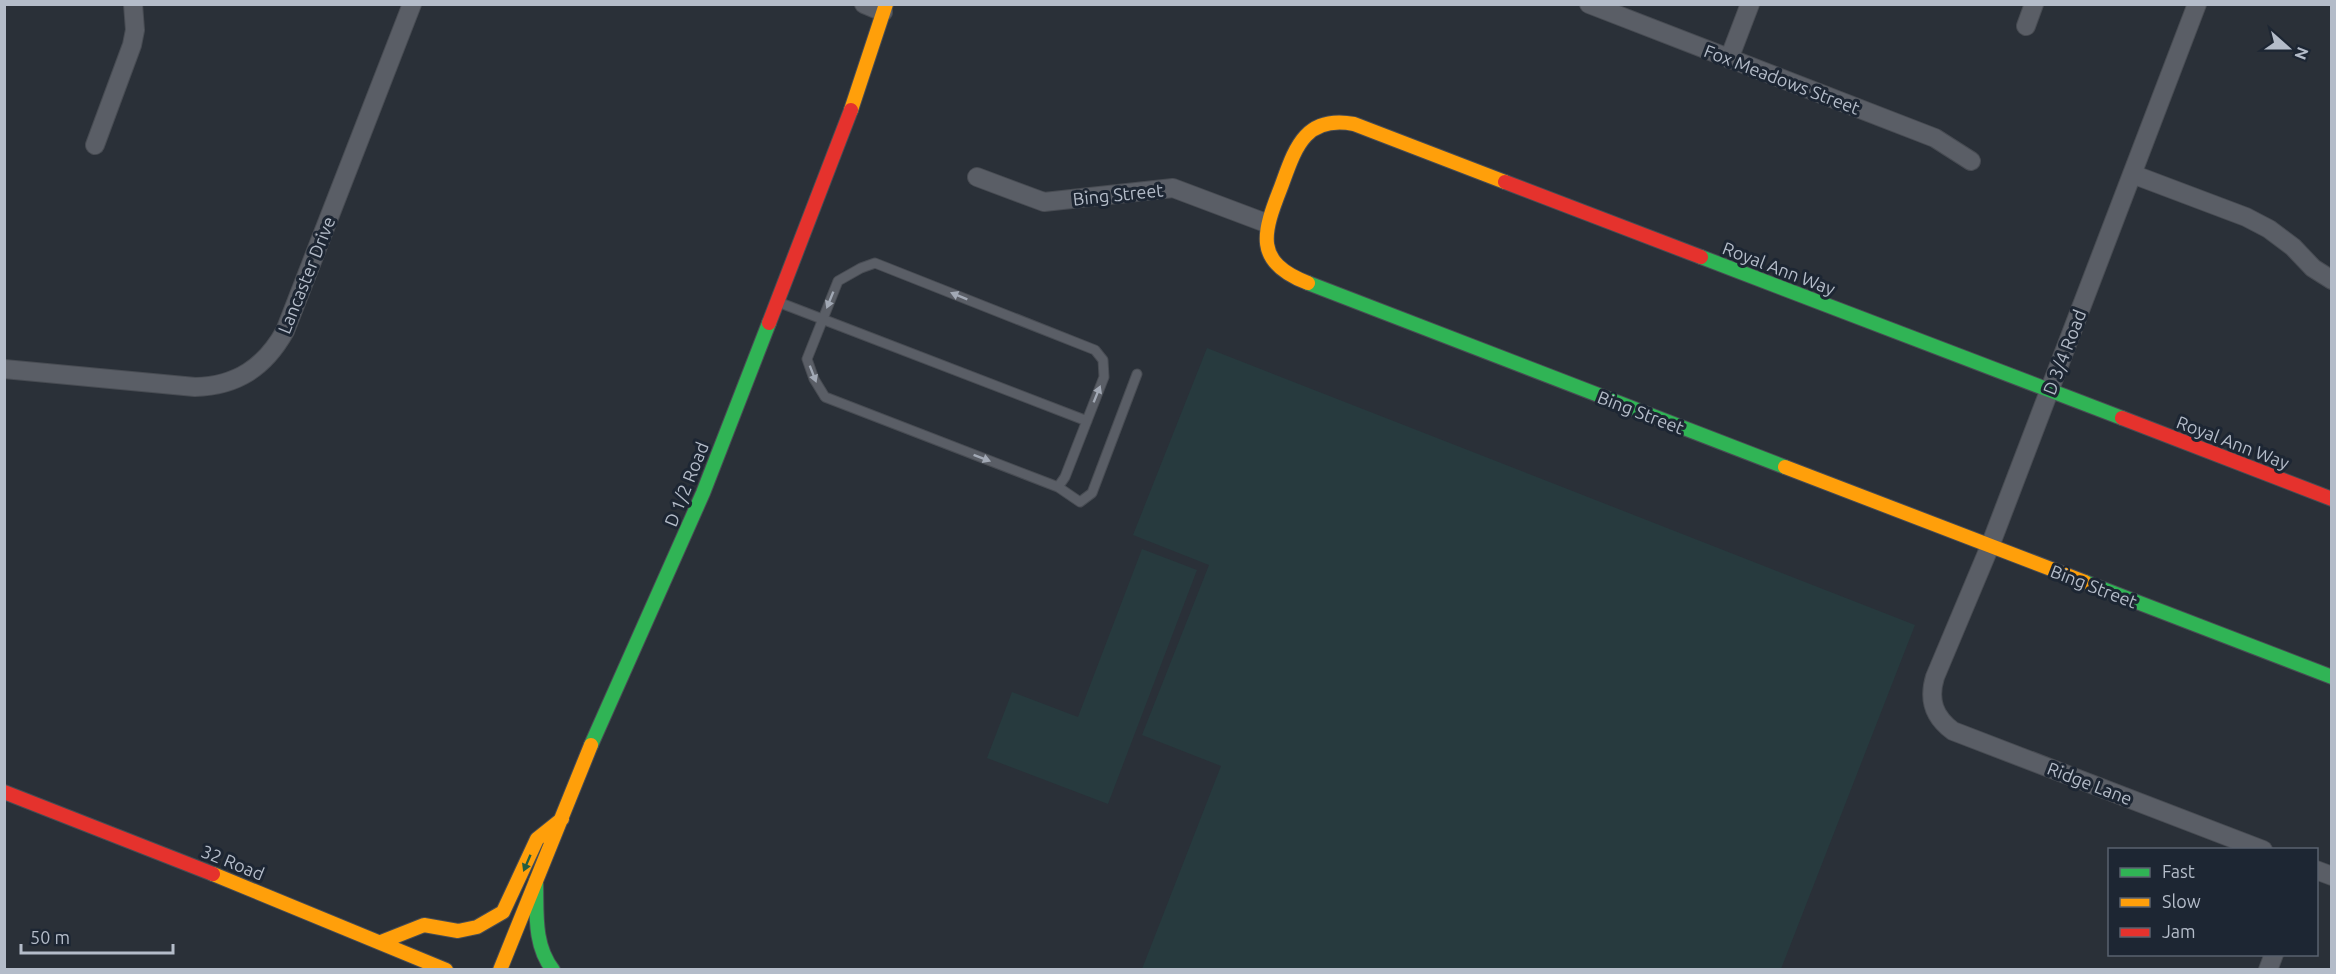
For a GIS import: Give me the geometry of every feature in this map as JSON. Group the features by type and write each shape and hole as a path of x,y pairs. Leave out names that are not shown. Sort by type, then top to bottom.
{"street":[{"path":"95,145 132,45 135,30 134,4"},
{"name":"Lancaster Drive","path":"4,369 202,387 233,381 257,367 268,357 285,331 412,4"},
{"path":"864,4 884,8"},
{"name":"Fox Meadows Street","path":"1589,4 1935,138 1971,161"},
{"path":"1729,59 1750,4"},
{"path":"2026,26 2034,4"},
{"name":"D 3/4 Road","path":"1931,700 1935,677 1990,546 2197,4"},
{"name":"D 1/2 Road","path":"500,969 594,739 703,493 846,126 884,8"},
{"name":"Royal Ann Way","path":"1266,223 1296,146 1304,136 1323,124 1344,121 2331,499"},
{"path":"2132,174 2246,217 2269,229 2293,247 2313,268 2331,280"},
{"name":"Bing Street","path":"977,177 1044,202 1173,188 1266,223 1268,251 1280,269 1289,276 2331,677"},
{"name":"Ridge Lane","path":"1931,700 1939,718 1953,731 2260,848"},
{"name":"32 Road","path":"4,792 170,856 446,969"},
{"path":"381,942 424,925 458,931 477,927 503,912 537,839 562,819"},
{"path":"536,881 537,926 543,953 553,969"}],"lane":[{"path":"1058,487 1065,477 1104,377 1103,360 1095,350 875,263 838,281 807,359 814,379 825,397 1058,487 1080,502 1092,493 1137,374"},
{"path":"777,302 1087,421"}],"green space":[{"path":"1207,348 1915,625 1781,969 1142,969 1221,766 1142,735 1209,565 1133,535"},
{"path":"1142,549 1197,570 1108,804 987,758 1012,692 1078,717"}],"traffic: fast":[{"path":"1701,257 2122,418"},
{"path":"1308,283 1785,467"},
{"path":"591,745 703,493 769,323"},
{"path":"2085,582 2332,677"},
{"path":"536,881 539,939 553,970"}],"traffic: slow":[{"path":"851,110 886,4"},
{"path":"1308,283 1290,275 1278,266 1267,244 1267,232 1291,160 1304,138 1313,130 1323,125 1354,124 1505,182"},
{"path":"1785,467 2085,582"},
{"path":"500,970 591,745"},
{"path":"381,942 424,925 458,931 477,927 503,912 537,839 562,819"},
{"path":"213,874 446,970"}],"traffic: jam":[{"path":"769,323 851,110"},
{"path":"1505,182 1701,257"},
{"path":"2122,418 2332,499"},
{"path":"4,792 213,874"}]}
